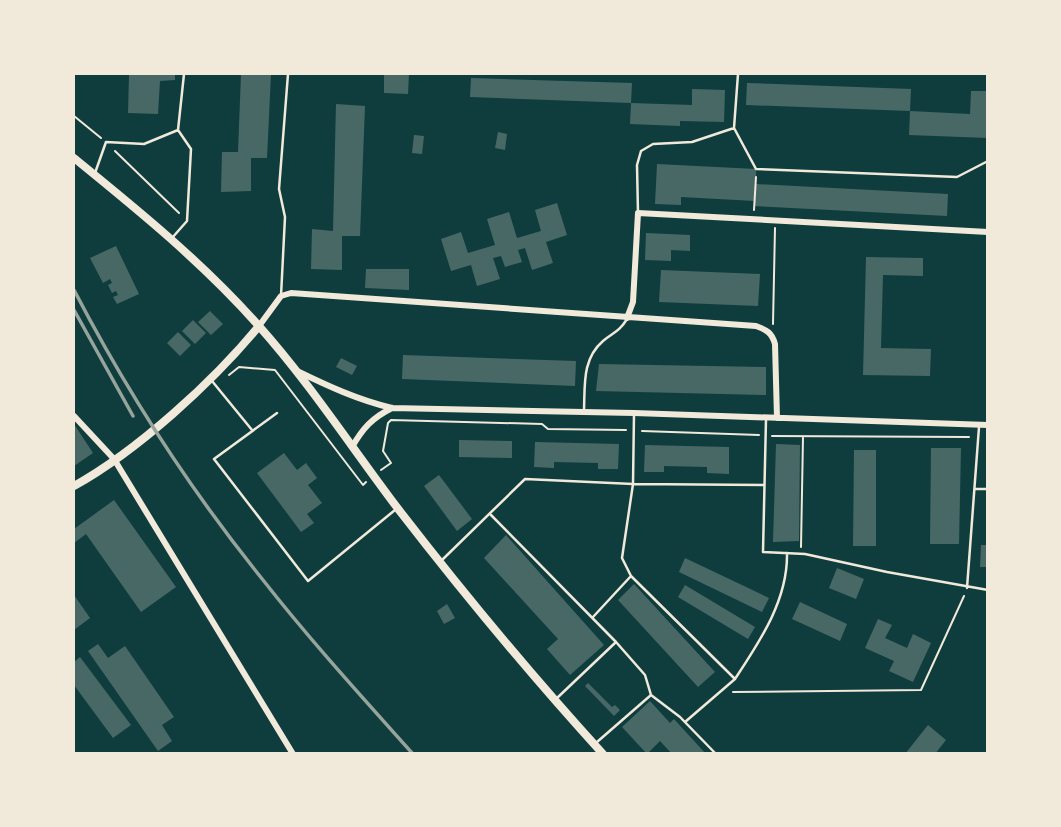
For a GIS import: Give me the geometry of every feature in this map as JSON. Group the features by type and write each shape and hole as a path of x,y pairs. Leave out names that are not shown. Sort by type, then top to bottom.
{"street":[{"path":"74,158 172,238 259,326 296,370 439,562 554,700 603,754"},
{"path":"628,318 633,302 638,213 988,232"},
{"path":"74,486 114,459 210,378 236,354 281,296 291,293 755,326 766,329 773,336 775,344 777,418"},
{"path":"296,370 341,392 392,408 988,425"},
{"path":"352,447 362,429 375,417 392,408"},
{"path":"74,416 114,459 293,754"}],"lane":[{"path":"172,238 187,221 191,149 178,130 184,74"},
{"path":"281,296 285,217 279,189 288,74"},
{"path":"738,74 734,128 757,169 957,177 988,161"},
{"path":"638,213 637,165 641,151 653,144 692,142 734,128"},
{"path":"94,174 106,142 144,144 178,130"},
{"path":"583,413 586,365 601,342 620,331 628,318"},
{"path":"210,378 253,431"},
{"path":"277,413 214,459 308,581 398,508"},
{"path":"634,413 632,484 622,558 631,576 735,679"},
{"path":"766,418 763,552 801,553 988,590"},
{"path":"968,588 979,425"},
{"path":"439,562 525,479 632,484 764,485"},
{"path":"975,489 988,489"},
{"path":"490,514 616,642 645,676 651,695 685,722 716,754"},
{"path":"685,722 735,679 765,634 787,575 787,553"},
{"path":"593,617 631,576"},
{"path":"554,700 616,642"},
{"path":"594,744 651,695"}],"path":[{"path":"74,116 106,142 187,221"},
{"path":"753,219 757,169"},
{"path":"773,336 775,220"},
{"path":"217,386 239,367 275,370 363,485 391,463 383,451 388,423 391,420 542,424 548,429 766,436 978,438"},
{"path":"801,553 803,436"},
{"path":"721,692 921,690 968,588"}],"building":[{"path":"175,74 175,80 160,81 158,114 128,113 129,75"},
{"path":"241,74 271,74 267,158 251,158 251,191 221,192 222,152 238,152"},
{"path":"384,74 409,74 408,94 384,93"},
{"path":"471,78 632,83 631,103 470,97"},
{"path":"747,83 911,89 910,111 746,105"},
{"path":"692,89 725,90 724,122 680,121 680,126 630,124 631,103 692,105"},
{"path":"971,91 988,91 988,138 909,135 910,111 970,114"},
{"path":"336,104 365,106 360,236 342,236 342,270 311,269 312,229 333,231"},
{"path":"498,132 507,134 505,150 495,148"},
{"path":"414,135 424,136 422,154 412,153"},
{"path":"657,164 756,169 756,184 948,194 947,216 754,206 755,201 681,197 681,205 655,204"},
{"path":"557,203 567,235 546,242 553,263 532,270 525,248 518,250 522,262 505,267 501,256 493,258 500,279 477,286 471,265 451,271 441,239 461,232 468,253 495,245 487,219 509,212 517,238 541,231 535,210"},
{"path":"646,233 690,235 690,251 671,250 671,261 645,260"},
{"path":"116,246 139,294 117,304 113,297 118,295 116,291 112,293 108,285 112,283 110,279 103,283 90,258"},
{"path":"866,257 923,258 923,276 883,275 881,348 931,349 930,376 863,375"},
{"path":"366,269 409,269 409,290 365,288"},
{"path":"661,270 760,274 758,306 659,302"},
{"path":"210,311 223,324 211,335 198,322"},
{"path":"193,320 206,333 195,344 182,331"},
{"path":"178,332 191,345 180,356 167,343"},
{"path":"403,355 576,361 575,386 402,379"},
{"path":"341,358 357,366 352,375 336,367"},
{"path":"599,364 766,367 766,395 596,391"},
{"path":"74,424 93,453 74,466"},
{"path":"459,440 512,441 512,458 459,457"},
{"path":"535,442 619,444 618,469 598,469 598,463 554,462 554,468 534,467"},
{"path":"776,444 800,445 799,541 773,542"},
{"path":"645,445 729,447 729,474 707,473 707,467 664,466 664,472 644,472"},
{"path":"931,448 961,448 959,544 930,544"},
{"path":"854,450 876,450 876,546 853,546"},
{"path":"284,453 297,470 306,463 317,478 308,485 322,503 307,514 314,523 301,532 257,473"},
{"path":"439,475 472,519 457,531 424,486"},
{"path":"114,500 176,587 141,612 86,534 74,543 74,529"},
{"path":"506,535 604,645 570,675 547,649 558,639 484,558"},
{"path":"981,545 988,545 988,567 980,567"},
{"path":"685,558 769,598 762,612 679,572"},
{"path":"837,568 864,579 856,599 829,588"},
{"path":"634,584 715,672 698,687 618,600"},
{"path":"685,585 755,627 748,639 678,597"},
{"path":"74,595 90,618 74,630"},
{"path":"800,602 847,624 840,641 792,619"},
{"path":"447,604 455,618 444,624 437,611"},
{"path":"878,619 892,625 885,638 907,648 913,634 931,643 913,682 889,671 894,661 865,648"},
{"path":"98,644 108,658 125,646 174,717 162,725 172,741 158,751 88,651"},
{"path":"80,657 131,725 113,738 74,685 74,662"},
{"path":"588,683 612,707 615,705 620,710 614,716 585,686"},
{"path":"650,701 670,723 674,719 706,754 672,754 660,741 647,754 622,727"},
{"path":"928,725 946,740 935,754 905,754"}],"railway":[{"path":"74,290 138,403 211,512 299,624 413,754"},
{"path":"74,310 133,416"}]}
